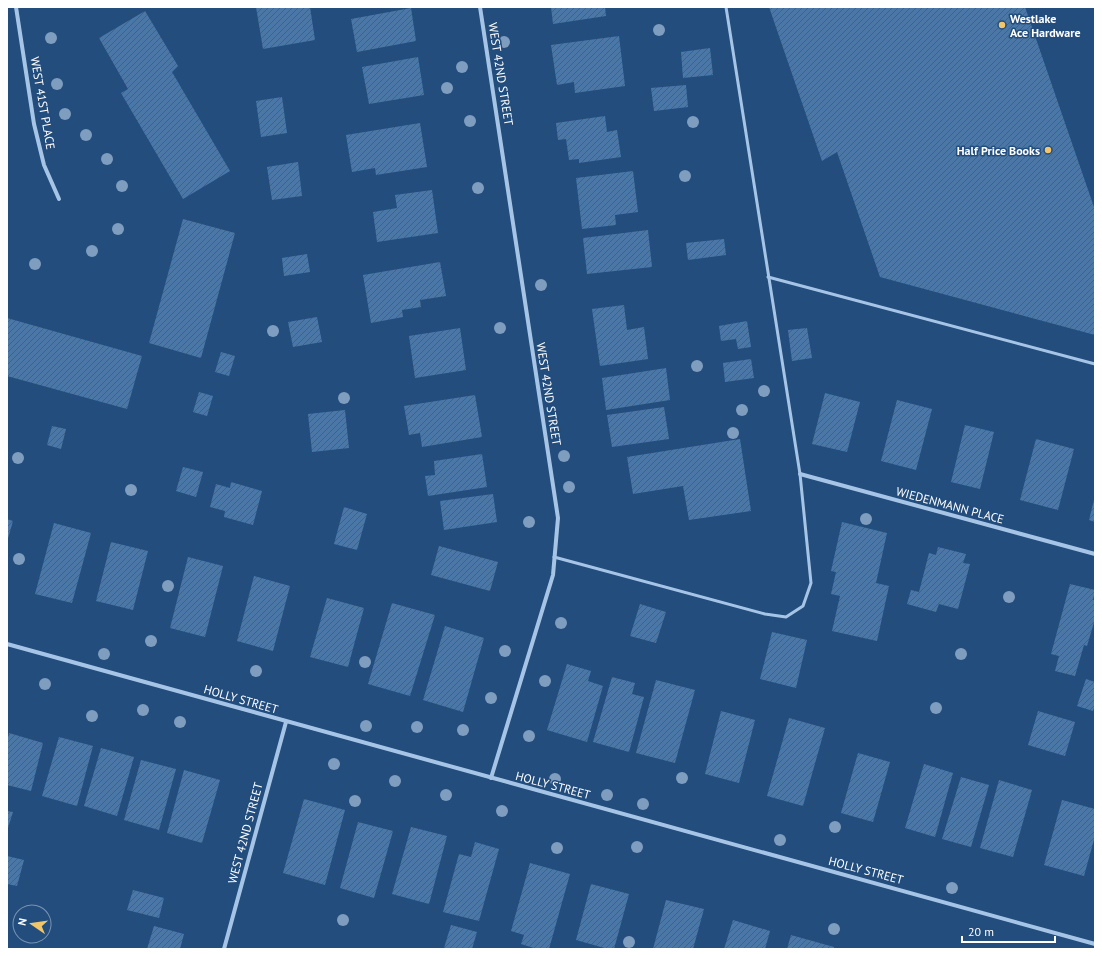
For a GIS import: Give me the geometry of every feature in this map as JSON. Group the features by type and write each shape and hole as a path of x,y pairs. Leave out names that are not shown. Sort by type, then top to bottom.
{"street":[{"name":"WEST 41ST PLACE","path":"16,7 34,124 44,165 59,199"},
{"name":"WEST 42ND STREET","path":"480,7 558,518 553,575 491,778"},
{"name":"WIEDENMANN PLACE","path":"800,474 1095,554"},
{"name":"HOLLY STREET","path":"7,644 1095,944"},
{"name":"WEST 42ND STREET","path":"224,949 286,722"}],"lane":[{"path":"554,557 765,614 786,617 803,606 811,583 800,474 726,7"},
{"path":"768,277 1095,364"}],"building":[{"path":"256,7 310,7 315,40 263,49"},
{"path":"551,7 605,7 606,16 553,24"},
{"path":"769,7 1025,7 1095,210 1095,335 880,277 837,152 822,161"},
{"path":"411,8 416,41 357,52 351,19"},
{"path":"145,11 178,66 172,72 230,171 183,199 121,93 128,89 99,38"},
{"path":"619,36 625,86 575,93 574,82 557,85 551,45"},
{"path":"710,48 713,75 683,78 681,52"},
{"path":"418,57 424,95 369,104 362,67"},
{"path":"686,85 688,107 654,111 651,88"},
{"path":"282,97 287,133 261,137 256,101"},
{"path":"605,116 607,132 617,130 621,157 579,163 579,159 569,160 566,139 558,140 556,123"},
{"path":"420,123 427,167 376,175 375,168 352,172 346,135"},
{"path":"298,162 302,196 272,200 267,167"},
{"path":"633,171 638,212 615,215 616,225 582,229 576,178"},
{"path":"432,190 438,233 377,242 373,212 397,208 395,195"},
{"path":"183,219 235,233 201,358 149,343"},
{"path":"648,230 652,267 587,274 583,238"},
{"path":"724,239 726,255 688,260 686,243"},
{"path":"307,254 310,272 284,276 282,258"},
{"path":"440,262 446,296 420,300 421,307 402,310 403,317 371,323 363,275"},
{"path":"624,305 627,330 644,327 648,359 600,366 592,309"},
{"path":"317,317 322,342 293,347 288,322"},
{"path":"7,318 142,356 127,409 7,376"},
{"path":"747,321 751,347 738,349 736,339 721,341 719,326"},
{"path":"460,328 466,370 415,378 409,336"},
{"path":"807,328 812,358 792,361 788,330"},
{"path":"221,352 235,356 229,376 215,372"},
{"path":"751,359 754,378 725,382 723,363"},
{"path":"666,368 670,400 606,410 602,378"},
{"path":"199,392 213,396 207,416 193,412"},
{"path":"825,393 860,402 847,452 812,444"},
{"path":"475,395 482,437 422,447 420,433 409,435 404,406"},
{"path":"897,400 932,409 916,470 881,461"},
{"path":"664,407 669,439 612,447 607,415"},
{"path":"345,410 349,448 312,452 308,414"},
{"path":"965,425 994,432 980,489 951,482"},
{"path":"52,426 66,429 61,449 47,445"},
{"path":"740,439 751,511 689,520 683,486 633,494 627,457"},
{"path":"1036,439 1074,449 1058,510 1020,500"},
{"path":"482,454 487,487 428,496 425,476 435,475 434,461"},
{"path":"183,467 203,472 196,497 176,491"},
{"path":"231,482 262,491 253,525 224,517 225,511 210,507 216,484 230,488"},
{"path":"493,494 497,522 444,530 440,501"},
{"path":"1095,500 1095,522 1089,520"},
{"path":"344,507 367,514 357,550 334,544"},
{"path":"7,519 13,521 7,542"},
{"path":"842,522 887,533 876,583 889,586 877,641 832,631 840,596 831,594 836,572 831,571"},
{"path":"54,523 91,533 72,603 35,594"},
{"path":"111,542 148,551 133,610 96,601"},
{"path":"439,546 498,562 490,591 431,575"},
{"path":"938,547 966,554 963,563 970,564 958,609 939,604 936,612 907,604 911,590 919,592 929,553 936,555"},
{"path":"188,557 223,566 205,637 170,628"},
{"path":"254,576 290,586 273,651 237,641"},
{"path":"1070,584 1095,590 1093,600 1095,600 1095,619 1087,646 1084,645 1075,676 1055,671 1059,656 1051,654"},
{"path":"327,598 364,608 348,667 310,657"},
{"path":"392,603 435,615 410,696 368,684"},
{"path":"640,604 666,612 656,643 630,636"},
{"path":"445,626 484,638 463,712 423,700"},
{"path":"772,632 807,640 796,688 760,679"},
{"path":"567,664 591,671 588,681 603,686 587,742 547,730"},
{"path":"612,677 635,683 632,694 644,697 629,752 593,742"},
{"path":"1086,679 1095,682 1095,705 1093,711 1077,706"},
{"path":"656,680 695,690 675,763 636,753"},
{"path":"721,711 755,720 739,783 705,774"},
{"path":"1038,711 1075,722 1065,756 1028,745"},
{"path":"789,718 825,728 803,806 767,796"},
{"path":"9,733 43,743 31,791 7,785 7,742"},
{"path":"59,737 93,746 77,806 42,796"},
{"path":"101,748 134,757 117,816 84,806"},
{"path":"858,753 890,762 873,822 841,813"},
{"path":"141,760 176,769 159,830 124,820"},
{"path":"924,764 953,773 935,837 905,828"},
{"path":"184,770 220,780 202,843 167,833"},
{"path":"961,777 989,785 971,847 942,839"},
{"path":"999,780 1032,790 1013,857 980,848"},
{"path":"304,799 345,810 325,885 283,873"},
{"path":"1062,800 1095,809 1095,836 1084,876 1044,865"},
{"path":"7,811 13,812 7,831"},
{"path":"358,822 393,831 374,898 340,888"},
{"path":"411,827 447,836 429,904 392,894"},
{"path":"475,842 499,849 479,921 443,912 459,854 471,857"},
{"path":"7,856 24,860 17,886 7,884"},
{"path":"530,863 570,874 549,949 537,949 521,944 524,935 511,931"},
{"path":"591,884 629,894 614,949 608,949 576,940"},
{"path":"133,890 164,898 159,918 127,910"},
{"path":"666,900 704,909 693,949 653,949"},
{"path":"733,920 770,931 765,949 724,949"},
{"path":"451,925 477,932 472,949 444,948"},
{"path":"154,926 184,934 180,949 147,949"},
{"path":"791,935 834,947 834,949 787,949"}],"place":[{"name":"Westlake Ace Hardware","path":"1002,25"},
{"name":"Half Price Books","path":"1048,150"}]}
